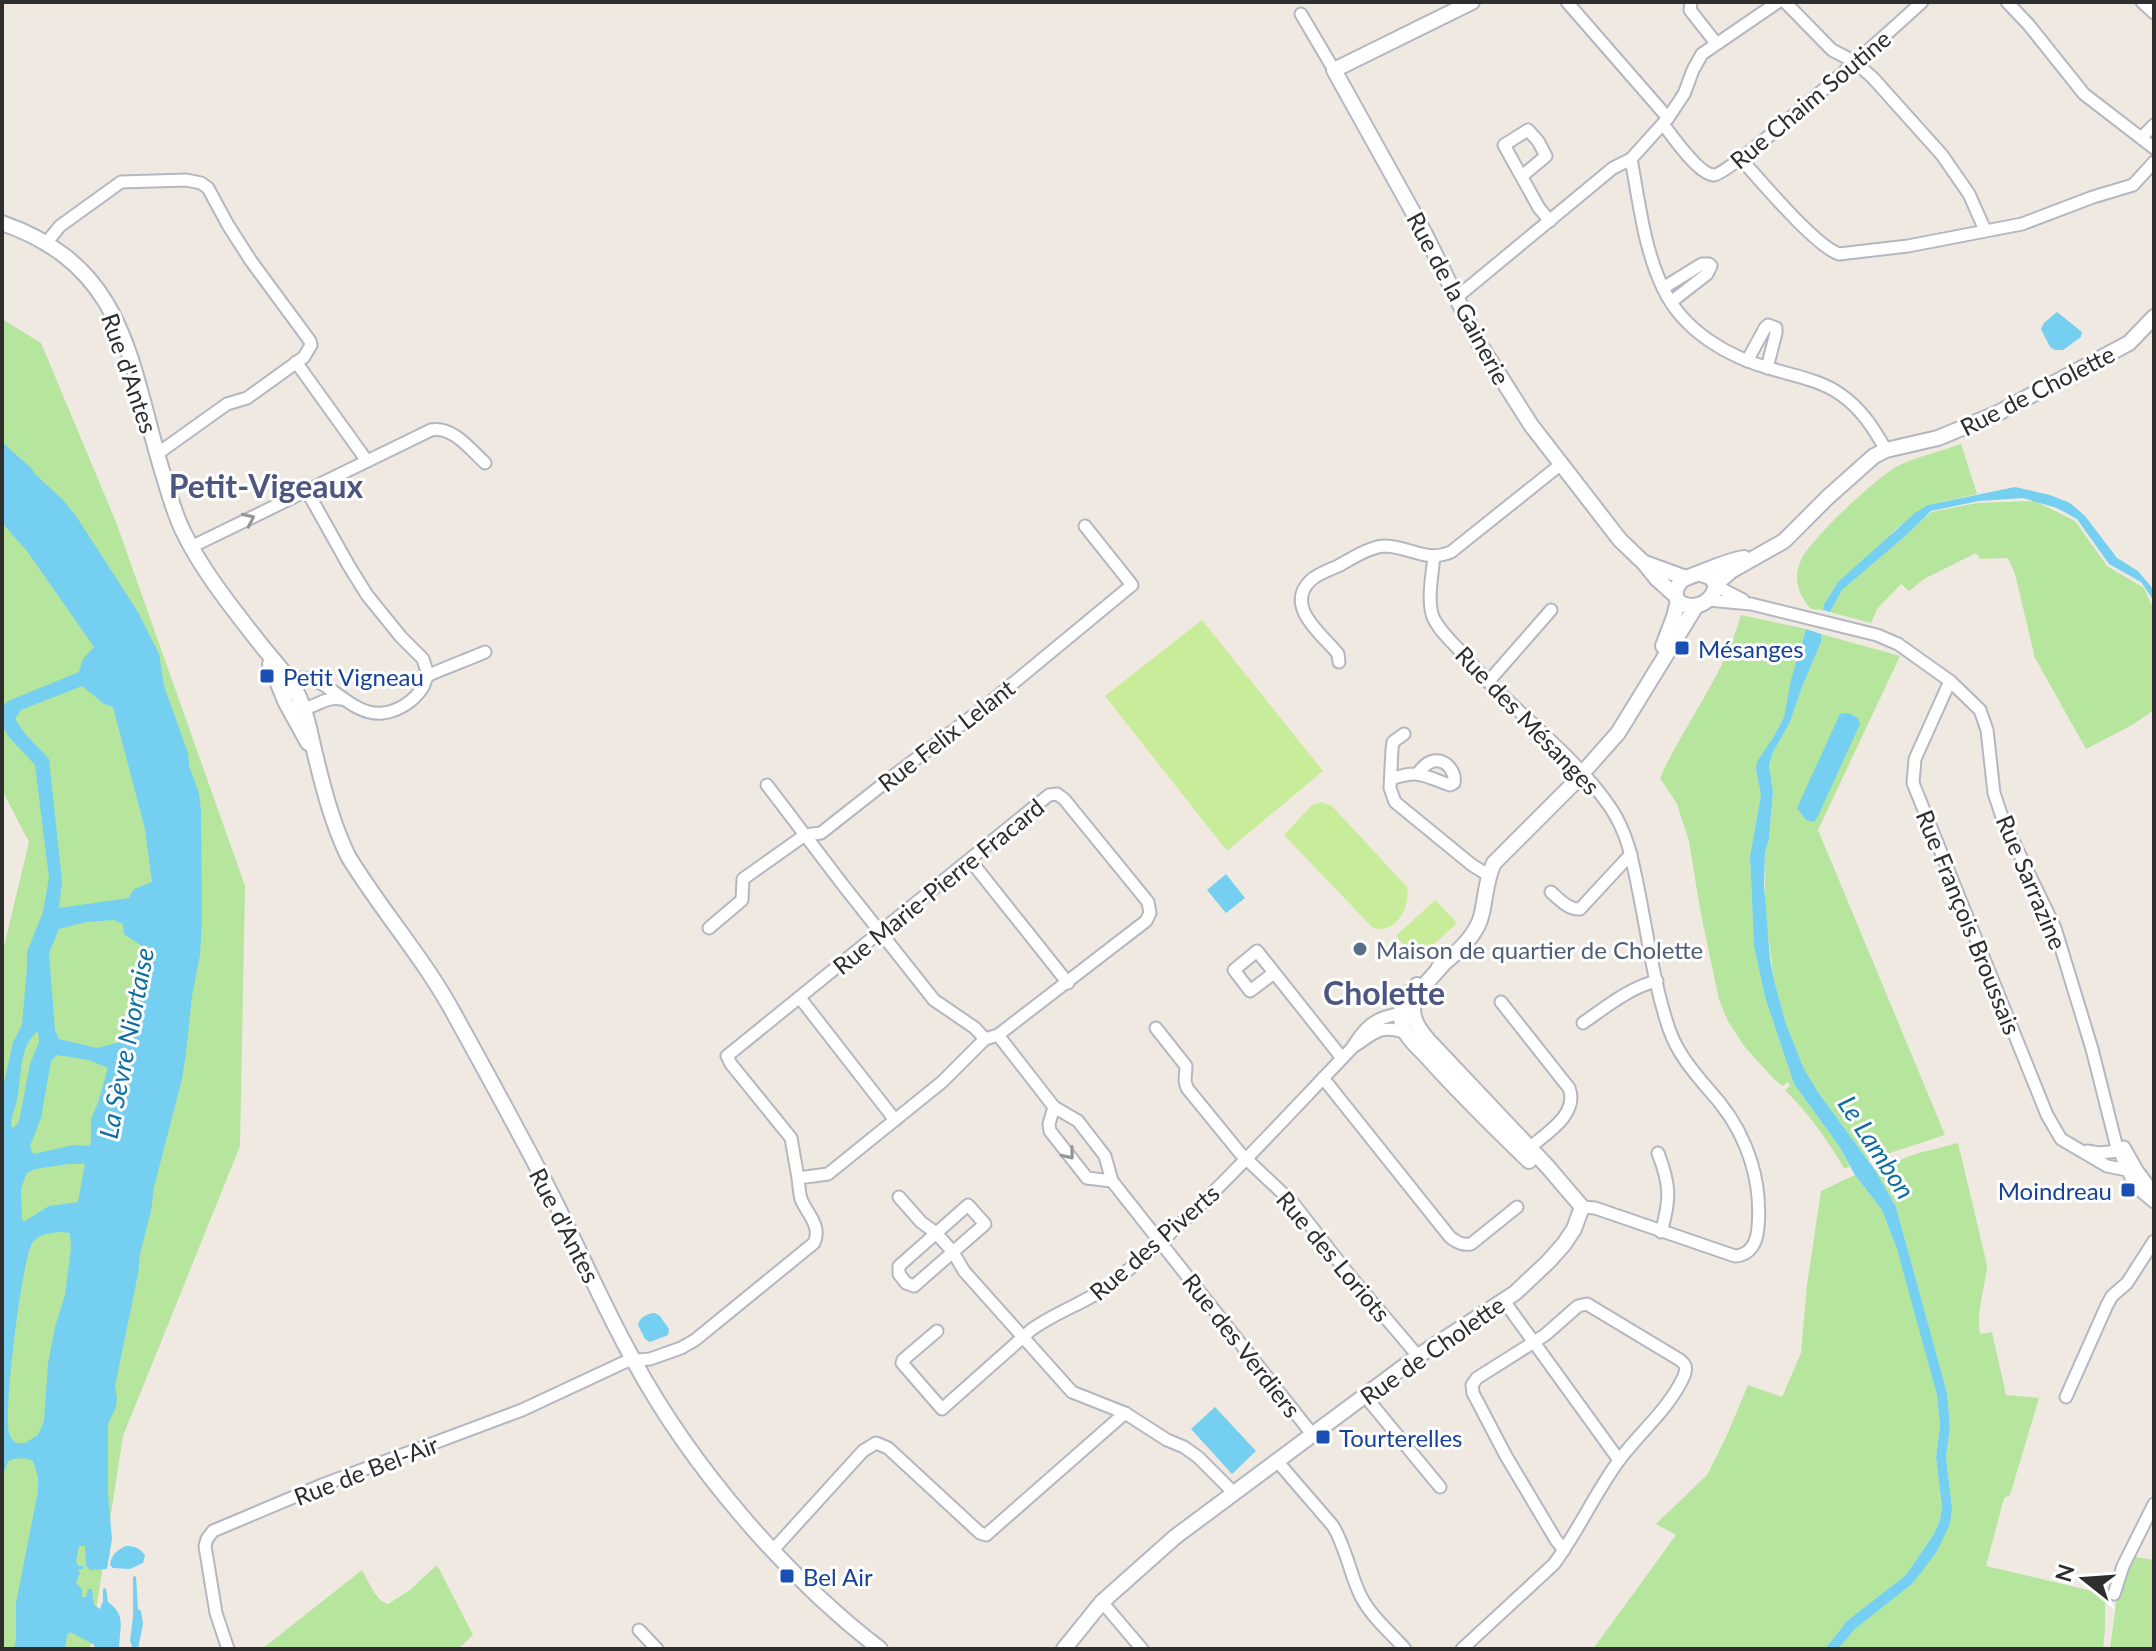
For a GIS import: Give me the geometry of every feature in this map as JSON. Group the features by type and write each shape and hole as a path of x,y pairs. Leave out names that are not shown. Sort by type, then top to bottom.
{"street":[{"path":"1334,70 1472,2"},
{"path":"1567,2 1666,121"},
{"path":"1691,2 1690,10 1716,43"},
{"path":"1457,297 1613,168 1631,159 1666,121 1684,94 1702,54 1778,2"},
{"path":"1785,2 1832,50 1855,62 1873,78 1942,155 1969,194 1985,230"},
{"name":"Rue Chaim Soutine","path":"1666,121 1701,170 1706,174 1718,175 1741,159 1922,2"},
{"path":"2007,2 2084,94 2154,148"},
{"path":"2142,2 2154,13"},
{"name":"Rue de la Gainerie","path":"1301,14 1424,232 1479,343 1531,425 1620,540 1677,599"},
{"path":"2141,138 2154,125"},
{"path":"1631,159 1651,256 1663,288 1685,320 1719,347 1747,361 1819,383 1841,394 1874,428 1886,450"},
{"path":"1741,159 1789,211 1835,254 1908,246 2036,220 2133,185 2154,162"},
{"path":"1522,176 1539,208 1550,221"},
{"path":"47,242 60,226 121,182 186,180 201,183 208,188 251,261 310,341 309,350 296,362 247,398 227,404 157,454"},
{"name":"Rue d'Antes","path":"2,223 47,242 72,261 90,278 113,315 134,370 173,507 191,547 291,683 304,709 338,834 348,856 450,1007 545,1183 633,1360 659,1404 734,1505 773,1550 799,1579 871,1646"},
{"path":"1663,288 1702,264 1711,266 1707,274 1671,302"},
{"name":"Rue de Cholette","path":"1716,585 1731,571 1784,541 1864,464 1886,450 1938,438 1998,413 2129,343 2154,317"},
{"path":"1747,361 1765,328 1773,325 1776,333 1767,368"},
{"path":"296,362 367,461"},
{"path":"191,547 423,433 439,428 450,432 485,463"},
{"path":"1339,662 1338,654 1312,626 1304,610 1302,594 1310,581 1379,547 1441,556 1458,547 1560,465"},
{"path":"307,491 367,595 423,659 428,675"},
{"name":"Rue Felix Lelant","path":"709,928 742,900 743,879 805,835 821,833 982,709 1132,585 1085,526"},
{"name":"Rue de Cholette","path":"1693,576 1719,564 1757,556"},
{"name":"Rue des Mésanges","path":"1434,557 1431,602 1434,620 1488,682 1583,772 1612,810 1627,839 1669,1030 1685,1061 1721,1105 1746,1148 1755,1178 1758,1234 1750,1252 1743,1256 1724,1254 1595,1208 1582,1207"},
{"name":"Rue de la Gainerie","path":"1644,563 1693,576"},
{"path":"1403,1021 1418,993 1480,922 1488,875 1494,863 1618,733 1702,603 1712,596 1716,585 1710,577 1693,576 1677,586 1674,617 1655,673"},
{"name":"Rue Sarrazine","path":"1716,585 1751,604"},
{"path":"1677,599 1688,606 1702,603"},
{"name":"Rue Sarrazine","path":"1702,603 1751,604 1877,635 1898,644 1950,681 1980,710 1987,730 1994,793 2003,820 2055,928 2110,1116 2126,1159 2142,1192 2154,1202"},
{"path":"1488,682 1551,610"},
{"name":"Rue d'Antes","path":"262,646 286,703 315,757"},
{"path":"341,699 322,700 304,709 286,703 286,695 291,683 302,677 330,688 341,699 367,712 385,713 396,710 416,696 428,675 485,652"},
{"name":"Rue François Broussais","path":"1950,681 1915,759 1913,783 2047,1115 2061,1139 2107,1166 2126,1159"},
{"path":"1404,734 1393,742 1390,788 1395,802 1488,875"},
{"path":"1391,779 1418,773"},
{"path":"767,785 934,1000 975,1028 985,1039"},
{"name":"Rue Marie-Pierre Fracard","path":"798,1178 828,1174 942,1082 985,1039 998,1035 1146,921 1150,913 1148,902 1057,794 1049,795 727,1056 791,1138 801,1197 817,1230"},
{"path":"1551,892 1568,907 1580,909 1631,854"},
{"path":"970,860 1068,983"},
{"path":"1274,973 1342,1058"},
{"path":"1583,1023 1640,986 1657,981"},
{"path":"800,998 895,1120"},
{"path":"1501,1002 1572,1094 1567,1115 1529,1148"},
{"name":"Rue des Piverts","path":"937,1331 902,1363 942,1409 1046,1319 1099,1293 1159,1242 1219,1187 1352,1048 1368,1025 1383,1017 1403,1021"},
{"path":"1403,1021 1419,1030 1582,1207"},
{"path":"1403,1021 1445,1077 1543,1175 1566,1190"},
{"name":"Rue des Loriots","path":"1156,1028 1186,1066 1187,1088 1246,1158 1293,1203 1343,1268 1418,1356"},
{"name":"Rue des Verdiers","path":"998,1035 1054,1107 1078,1121 1105,1156 1112,1181 1312,1434"},
{"path":"1323,1078 1457,1242 1471,1244 1517,1207"},
{"name":"Rue des Verdiers","path":"1054,1107 1050,1131 1087,1178 1112,1181"},
{"path":"2083,1150 2126,1159"},
{"path":"1658,1153 1669,1188 1661,1232"},
{"name":"Rue Sarrazine","path":"2126,1159 2154,1193"},
{"path":"899,1197 953,1252 964,1271 1072,1392 1125,1413 1167,1440 1184,1447 1233,1492"},
{"path":"968,1205 985,1224 914,1286 906,1283 899,1274 899,1266 936,1233 968,1205"},
{"name":"Rue de Cholette","path":"1064,1649 1102,1602 1175,1537 1418,1356 1504,1301 1564,1244 1574,1229 1582,1207"},
{"name":"Rue de Bel-Air","path":"228,1649 210,1587 205,1546 213,1531 322,1485 522,1410 633,1360 639,1361 681,1348 814,1243 817,1230"},
{"path":"2066,1397 2112,1296 2127,1283 2154,1241"},
{"path":"1504,1301 1619,1460"},
{"path":"1462,1649 1542,1578 1564,1550 1619,1460 1660,1415 1686,1370 1684,1363 1587,1304 1578,1306 1545,1335 1477,1378 1472,1385 1473,1393 1506,1456 1564,1550"},
{"path":"1365,1396 1440,1487"},
{"path":"773,1550 863,1451 876,1443 888,1448 980,1533 989,1534 1125,1413"},
{"path":"1277,1461 1333,1526 1366,1605 1405,1649"},
{"path":"2114,1594 2123,1566 2154,1504"},
{"path":"1102,1602 1142,1649"},
{"path":"639,1630 657,1649"}],"green space":[{"path":"2,319 41,343 116,522 245,886 240,1146 123,1436 90,1649 2,1649 2,955 29,842 2,790"},
{"path":"1961,444 1977,494 1928,505 1896,529 1838,582 1823,610 1811,609 1800,592 1797,572 1802,558 1819,536 1860,496 1896,467"},
{"path":"2035,501 2075,521 2107,566 2144,588 2154,610 2154,710 2086,749 2035,658 2015,574 2008,558 1980,559 1976,553 1924,579 1909,591 1901,584 1877,609 1871,623 1830,612 1842,590 1932,512 1977,503"},
{"path":"1741,615 1806,629 1784,717 1756,769 1761,795 1750,856 1754,946 1765,997 1794,1084 1839,1146 1850,1167 1844,1168 1817,1127 1785,1090 1790,1086 1788,1082 1782,1086 1773,1078 1744,1046 1728,1021 1719,1000 1689,841 1677,804 1660,778 1725,658"},
{"path":"1202,620 1323,771 1227,851 1105,696"},
{"path":"1821,634 1900,656 1818,830 1945,1135 1868,1160 1804,1069 1786,1024 1774,980 1765,911 1765,853 1773,792 1769,765 1790,722 1821,642"},
{"path":"1321,802 1332,806 1407,887 1404,911 1388,928 1372,927 1284,835 1312,805"},
{"path":"1435,900 1457,923 1417,960 1396,936"},
{"path":"1958,1143 1987,1265 1980,1308 1980,1334 1992,1332 2006,1395 2039,1398 2010,1495 2004,1498 1986,1566 2105,1594 2103,1649 1838,1649 1855,1629 1912,1584 1952,1508 1946,1457 1950,1427 1947,1393 1896,1207 1875,1170 1915,1154"},
{"path":"1855,1175 1882,1210 1897,1249 1937,1395 1940,1426 1936,1457 1942,1507 1934,1534 1906,1575 1847,1621 1825,1649 1593,1649 1676,1535 1656,1524 1707,1475 1748,1385 1782,1397 1801,1353 1821,1191"},
{"path":"2130,1556 2154,1560 2154,1649 2110,1649 2117,1596"},
{"path":"437,1565 473,1635 458,1649 262,1649 362,1570 376,1595 388,1604 410,1590"}],"water":[{"path":"2057,312 2082,332 2081,337 2063,350 2050,347 2041,329"},
{"name":"La Sèvre Niortaise","path":"2,442 76,516 138,612 159,654 164,686 188,753 201,811 200,955 186,1053 140,1254 115,1386 116,1407 108,1424 108,1494 112,1539 107,1569 90,1570 86,1566 85,1546 79,1546 76,1561 78,1566 83,1566 83,1569 77,1570 80,1572 76,1583 82,1589 82,1597 86,1597 88,1589 92,1589 94,1605 100,1609 103,1589 106,1588 108,1602 120,1616 117,1649 97,1649 70,1632 65,1649 14,1649 16,1603 38,1491 38,1477 33,1461 20,1458 8,1461 2,1478 2,1092 13,1042 22,1025 27,952 43,912 49,878 35,765 8,736 2,724 2,707 8,701 79,672 83,659 94,647 27,551 2,523","holes":["82,686 104,704 113,707 145,829 152,882 134,889 129,898 59,908 62,881 49,759 15,719 21,710","114,920 123,924 124,934 148,950 132,1039 97,1048 59,1039 55,1030 49,953 59,929 86,922","38,1031 39,1042 30,1064 19,1122 13,1128 12,1119 27,1045","57,1055 89,1060 108,1068 91,1119 89,1146 74,1145 33,1154 30,1146 41,1118 51,1061","85,1164 78,1202 49,1206 25,1221 22,1220 21,1188 27,1173 35,1169","70,1233 71,1248 65,1295 48,1364 44,1421 38,1435 25,1443 16,1443 9,1433 8,1420 15,1336 29,1253 33,1242 42,1235"]},
{"path":"2015,487 2070,503 2085,516 2117,558 2138,571 2154,590 2154,601 2141,582 2109,564 2077,519 2057,508 2023,498 1979,501 1931,511 1842,590 1830,612 1823,610 1838,582 1915,513 1928,505"},
{"path":"1806,629 1821,634 1821,642 1790,722 1769,765 1773,792 1764,885 1770,959 1786,1024 1804,1069 1875,1170 1896,1207 1947,1393 1950,1427 1946,1457 1952,1508 1950,1524 1936,1553 1912,1584 1855,1629 1838,1649 1825,1649 1847,1621 1906,1575 1934,1534 1942,1507 1936,1457 1940,1426 1937,1395 1897,1249 1882,1210 1794,1084 1765,997 1754,946 1750,856 1761,795 1757,762 1784,717"},
{"path":"1848,713 1858,718 1860,724 1818,816 1814,822 1806,820 1797,808 1840,714"},
{"path":"1226,874 1245,898 1226,913 1207,890"},
{"path":"655,1313 669,1329 668,1335 650,1342 638,1325 644,1316"},
{"path":"1215,1407 1256,1451 1232,1474 1191,1429"},
{"path":"126,1546 141,1551 145,1556 143,1563 130,1569 113,1568 110,1565 113,1556"},
{"path":"136,1576 138,1609 143,1624 138,1649 133,1649 130,1641 133,1577"}],"place":[{"name":"Mésanges","path":"1682,648"},
{"name":"Petit Vigneau","path":"267,676"},
{"name":"Maison de quartier de Cholette","path":"1360,949"},
{"name":"Moindreau","path":"2128,1190"},
{"name":"Tourterelles","path":"1323,1437"},
{"name":"Bel Air","path":"787,1576"}],"district":[{"name":"Petit-Vigeaux","path":"266,485"},
{"name":"Cholette","path":"1384,992"}],"water label":[{"name":"Le Lambon","path":"1877,1147"}]}
